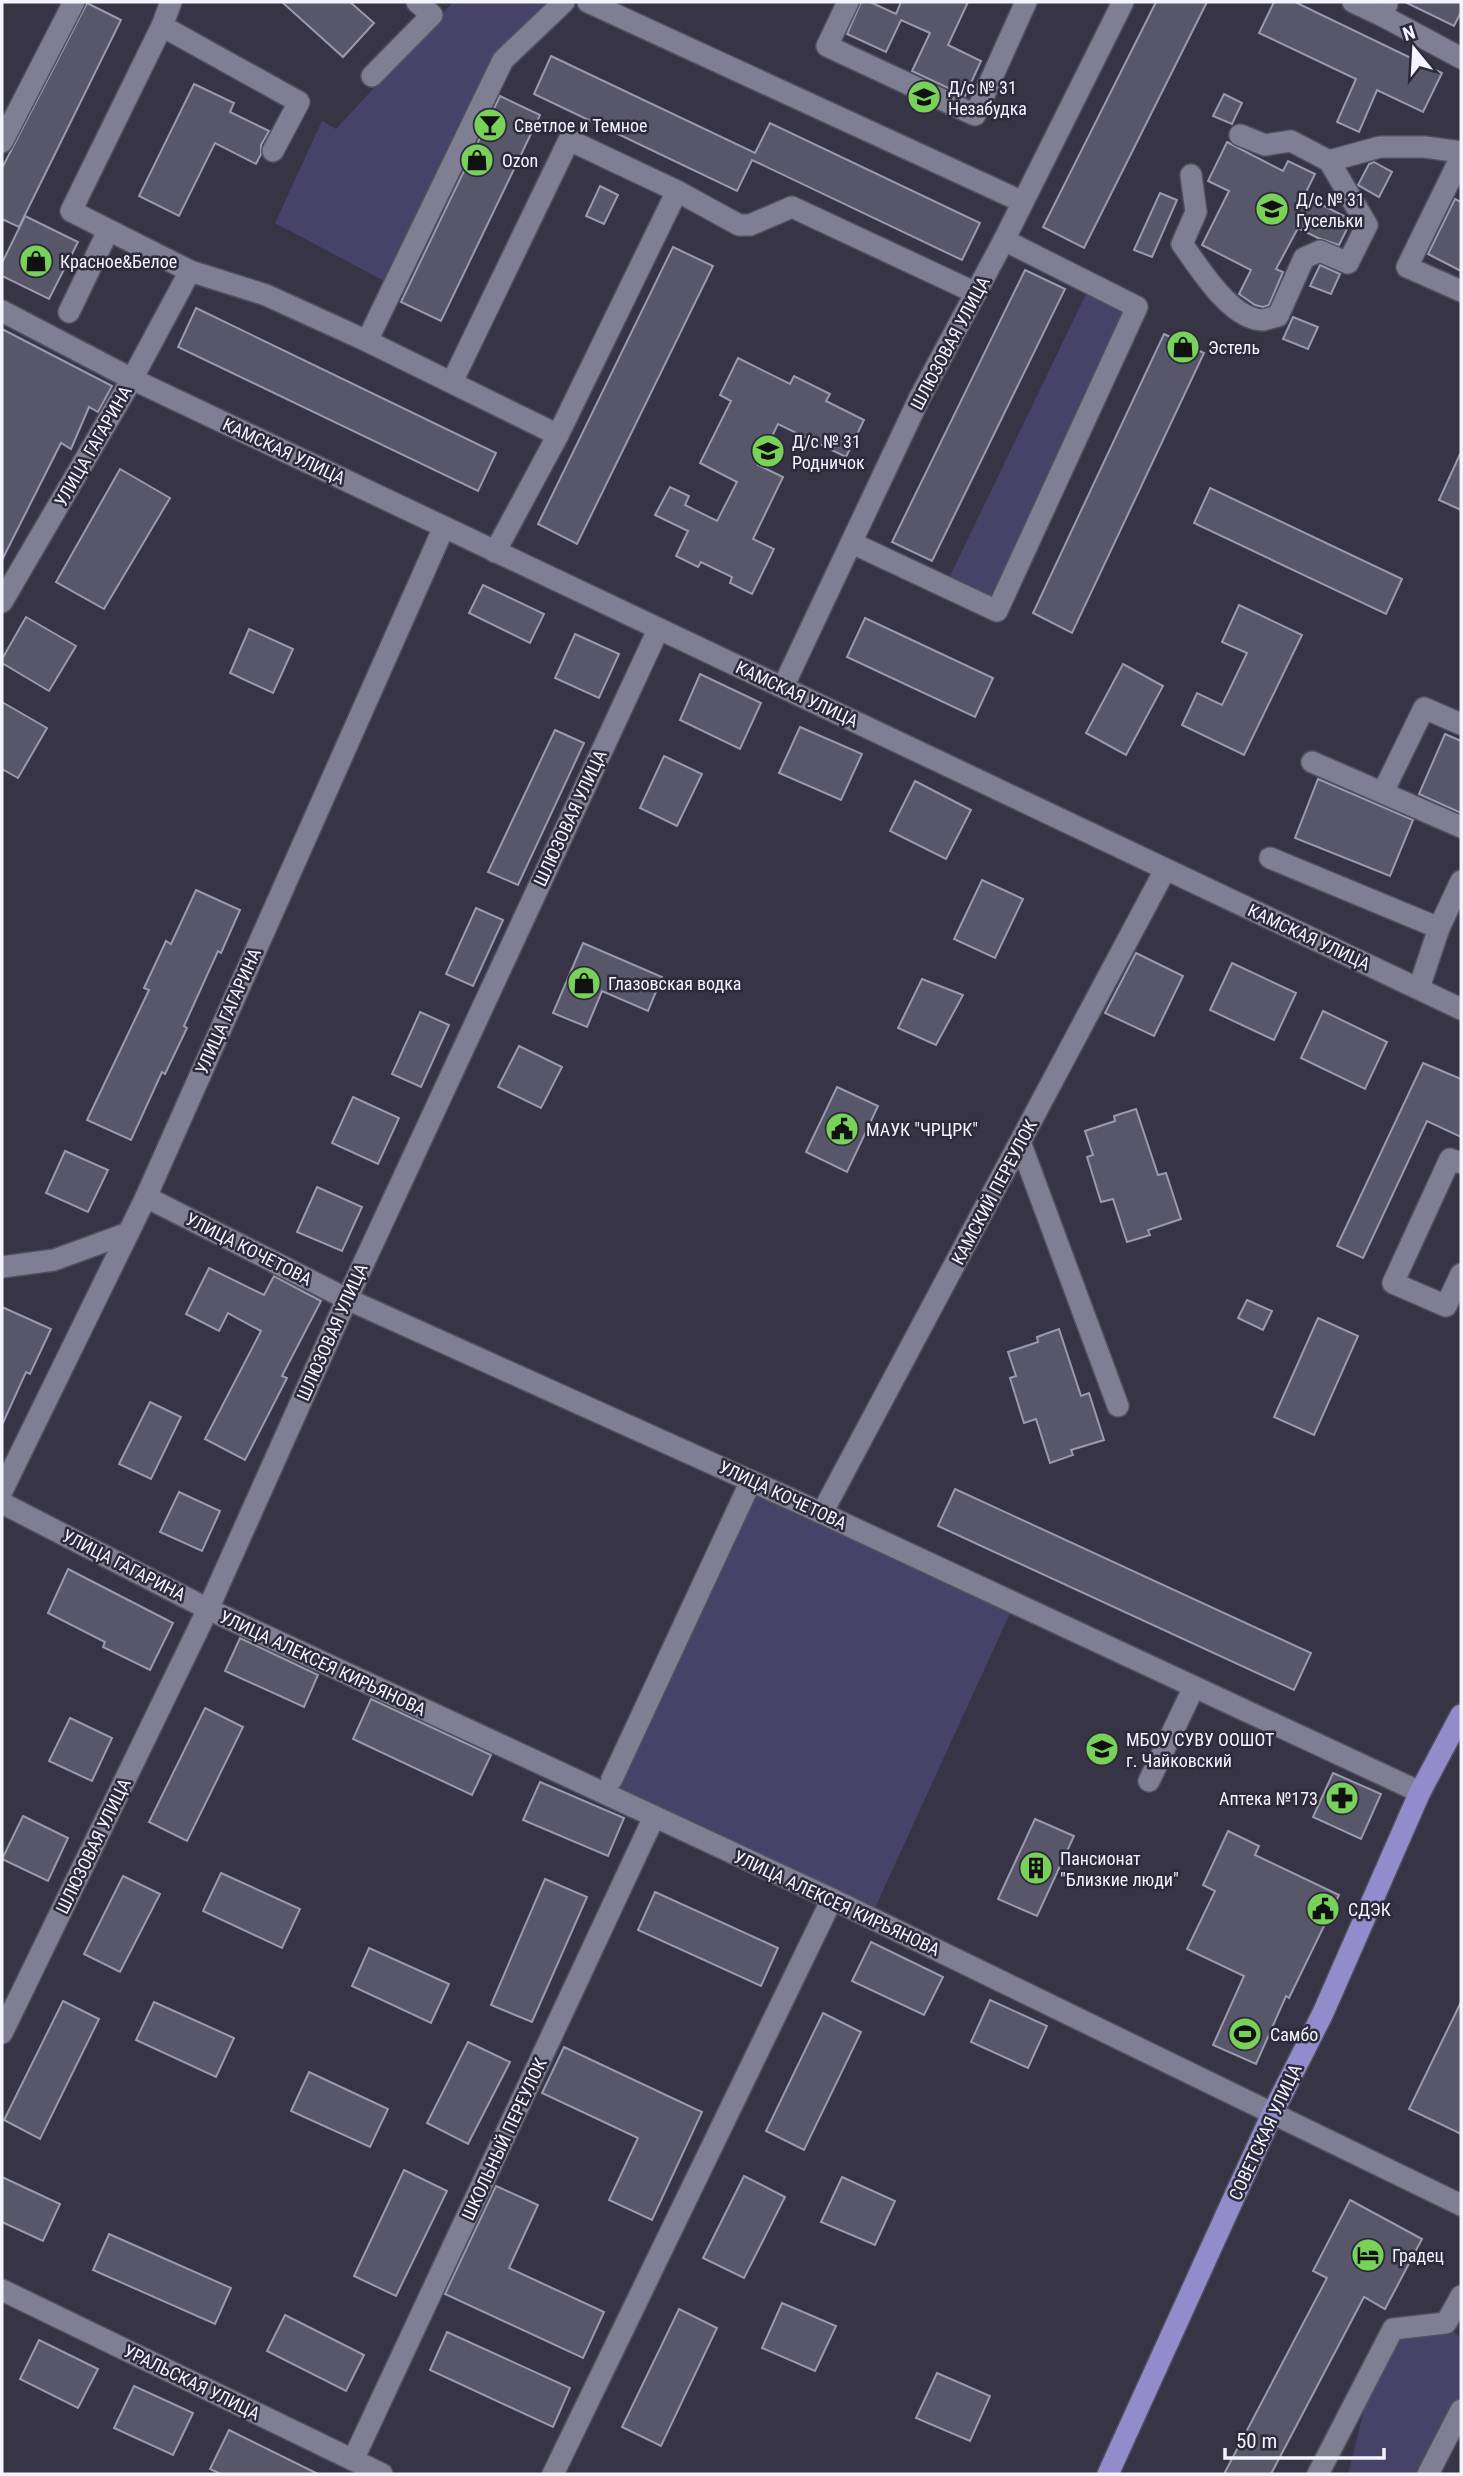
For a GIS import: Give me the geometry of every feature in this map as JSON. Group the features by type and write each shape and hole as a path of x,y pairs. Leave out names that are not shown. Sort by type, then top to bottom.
{"main road":[{"name":"СОВЕТСКАЯ УЛИЦА","path":"1108,2474 1273,2112 1323,2013 1420,1792 1461,1716"}],"street":[{"path":"2,142 74,2"},
{"path":"171,2 162,26 71,211 190,271 266,295 367,341 558,435"},
{"path":"372,76 432,15 417,2"},
{"path":"367,341 503,60 564,2"},
{"path":"588,2 1023,202"},
{"path":"848,2 827,46 975,115 1026,2"},
{"name":"ШЛЮЗОВАЯ УЛИЦА","path":"783,687 920,397 1004,240 1123,2"},
{"path":"1353,2 1384,8 1461,58"},
{"path":"162,26 299,102 273,151"},
{"path":"1191,174 1196,212 1182,244 1229,304 1244,314 1261,320 1278,316 1304,258 1320,251 1348,263 1367,225 1329,161 1291,141 1265,145 1240,135"},
{"path":"452,382 569,140 677,191 739,225 750,225 792,207 976,293"},
{"path":"1329,161 1380,146 1425,147 1461,152"},
{"path":"1461,157 1407,267 1461,290"},
{"path":"495,552 558,435 677,191"},
{"path":"69,312 108,230"},
{"path":"852,543 997,611 1137,307 1004,240"},
{"path":"132,379 190,271"},
{"name":"УЛИЦА ГАГАРИНА","path":"2,311 132,379 2,603"},
{"name":"КАМСКАЯ УЛИЦА","path":"132,379 1461,1009"},
{"name":"УЛИЦА ГАГАРИНА","path":"2,1491 146,1197 444,527"},
{"name":"ШЛЮЗОВАЯ УЛИЦА","path":"2,2033 208,1609 347,1298 658,630"},
{"path":"1383,792 1424,708 1461,724"},
{"path":"1312,762 1461,827"},
{"path":"1270,858 1439,928"},
{"name":"КАМСКИЙ ПЕРЕУЛОК","path":"822,1513 1165,870"},
{"path":"1419,988 1439,928 1459,891"},
{"path":"1020,1142 1118,1406"},
{"path":"1461,1163 1450,1159 1393,1283 1446,1306 1461,1274"},
{"name":"УЛИЦА КОЧЕТОВА","path":"146,1197 347,1298 822,1513 1420,1792"},
{"path":"2,1267 54,1260 128,1233"},
{"path":"612,1779 751,1481"},
{"name":"УЛИЦА ГАГАРИНА","path":"2,1503 208,1609"},
{"name":"УЛИЦА АЛЕКСЕЯ КИРЬЯНОВА","path":"208,1609 832,1899 1461,2205"},
{"path":"1149,1781 1194,1687"},
{"name":"ШКОЛЬНЫЙ ПЕРЕУЛОК","path":"353,2460 654,1817"},
{"path":"553,2474 832,1899"},
{"name":"УРАЛЬСКАЯ УЛИЦА","path":"2,2290 382,2474"},
{"path":"1318,2474 1393,2329 1446,2323 1461,2296"},
{"path":"1428,2474 1461,2410"}],"shaded area":[{"path":"453,2 561,2 502,58 388,283 275,223 322,121 336,129"},
{"path":"1087,292 1129,312 990,598 949,578"},
{"path":"752,1488 1012,1609 874,1910 613,1788"},
{"path":"1446,2323 1461,2339 1461,2393 1420,2474 1348,2474 1368,2395 1393,2329"}],"building":[{"path":"282,2 350,2 374,23 343,57"},
{"path":"861,2 870,2 896,14 901,2 968,2 948,45 981,61 965,96 912,71 930,33 901,20 886,52 847,34"},
{"path":"1156,2 1207,2 1084,248 1043,227"},
{"path":"1274,2 1295,2 1442,73 1423,112 1377,90 1359,132 1337,122 1356,79 1259,33"},
{"path":"1405,2 1461,2 1461,12 1454,26"},
{"path":"87,3 121,20 19,227 2,219 2,168"},
{"path":"551,56 755,153 770,123 980,223 962,260 752,160 737,191 534,94"},
{"path":"194,84 234,103 230,112 269,131 261,145 261,154 256,164 215,143 179,216 139,196"},
{"path":"1224,94 1242,103 1232,124 1213,116"},
{"path":"500,96 540,115 441,321 401,302"},
{"path":"1227,142 1283,171 1288,161 1315,174 1304,196 1348,218 1350,223 1339,245 1298,228 1276,269 1283,272 1269,305 1263,307 1239,294 1251,270 1202,245 1229,191 1208,181"},
{"path":"1374,162 1392,172 1379,197 1358,185 1369,164"},
{"path":"600,186 618,195 604,224 586,216"},
{"path":"1160,193 1177,200 1152,257 1134,250"},
{"path":"1455,199 1461,202 1461,271 1428,254"},
{"path":"25,216 78,242 49,299 2,276 2,263"},
{"path":"673,247 713,266 577,544 538,524"},
{"path":"1320,265 1340,274 1331,294 1310,286"},
{"path":"1025,270 1065,289 932,561 892,542"},
{"path":"196,308 496,453 478,491 178,347"},
{"path":"1293,317 1318,327 1308,349 1283,339"},
{"path":"2,329 112,386 98,412 89,407 71,449 61,443 2,560"},
{"path":"1164,334 1204,353 1072,633 1033,613"},
{"path":"738,358 790,384 794,376 830,394 826,401 864,420 846,457 778,424 758,465 783,477 753,539 774,549 752,594 730,583 732,577 701,562 698,567 676,556 688,531 655,515 670,487 689,496 685,505 717,521 737,482 700,463 731,401 720,395"},
{"path":"1461,452 1461,510 1439,500"},
{"path":"120,469 170,498 104,609 56,582"},
{"path":"1210,488 1402,579 1386,614 1194,523"},
{"path":"483,585 544,614 530,643 469,613"},
{"path":"1239,605 1302,635 1244,755 1182,725 1197,693 1222,705 1247,653 1222,642"},
{"path":"26,617 76,646 49,691 2,663"},
{"path":"865,618 993,678 975,717 847,657"},
{"path":"249,629 293,649 273,693 230,673"},
{"path":"575,634 619,654 599,698 555,678"},
{"path":"1123,664 1163,686 1126,755 1086,733"},
{"path":"700,674 761,703 740,749 680,720"},
{"path":"2,702 47,728 18,778 2,769"},
{"path":"800,727 862,754 841,800 779,773"},
{"path":"555,730 584,743 518,885 488,872"},
{"path":"1445,734 1461,741 1461,813 1419,794"},
{"path":"664,756 702,774 677,826 640,808"},
{"path":"1318,779 1413,820 1390,876 1295,838"},
{"path":"915,781 971,810 946,859 890,831"},
{"path":"982,880 1023,899 995,958 954,939"},
{"path":"196,890 240,910 184,1026 187,1028 165,1074 162,1072 131,1140 87,1120 149,990 144,988 166,941 171,944"},
{"path":"476,908 503,920 473,986 446,974"},
{"path":"583,943 662,977 648,1011 602,991 587,1027 553,1013"},
{"path":"1136,953 1183,976 1154,1036 1105,1013"},
{"path":"1232,963 1296,993 1274,1040 1210,1010"},
{"path":"922,979 963,995 936,1045 898,1028"},
{"path":"1323,1011 1387,1042 1365,1089 1301,1058"},
{"path":"420,1012 449,1025 421,1087 392,1074"},
{"path":"519,1046 562,1067 541,1108 498,1087"},
{"path":"1423,1063 1461,1079 1461,1137 1427,1121 1363,1258 1337,1246"},
{"name":"МАУК \"ЧРЦРК\"","path":"837,1087 878,1106 847,1172 806,1152"},
{"path":"353,1097 399,1118 378,1164 332,1143"},
{"path":"1136,1109 1158,1175 1166,1173 1181,1219 1148,1230 1150,1235 1127,1242 1113,1199 1101,1202 1087,1157 1093,1155 1085,1131 1115,1121 1114,1116"},
{"path":"65,1151 108,1170 88,1212 46,1193"},
{"path":"317,1187 362,1207 342,1251 297,1232"},
{"path":"209,1268 264,1295 274,1276 321,1301 282,1376 287,1378 245,1460 205,1439 261,1331 228,1313 219,1331 186,1314"},
{"path":"1247,1300 1272,1311 1263,1330 1238,1318"},
{"path":"2,1307 51,1329 30,1374 26,1372 2,1425"},
{"path":"1318,1318 1358,1336 1314,1435 1274,1417"},
{"path":"1059,1329 1081,1396 1089,1393 1104,1440 1071,1450 1073,1455 1050,1463 1036,1419 1024,1423 1010,1378 1016,1376 1008,1352 1038,1342 1037,1337"},
{"path":"150,1402 181,1417 151,1479 119,1464"},
{"path":"955,1489 1311,1653 1294,1690 938,1526"},
{"path":"179,1492 220,1511 202,1551 160,1532"},
{"path":"68,1569 173,1623 150,1670 103,1647 105,1642 48,1613"},
{"path":"240,1638 318,1675 304,1707 225,1671"},
{"path":"371,1699 491,1755 472,1795 353,1739"},
{"path":"205,1708 243,1727 187,1841 149,1822"},
{"path":"70,1718 112,1738 92,1781 49,1761"},
{"path":"1333,1773 1381,1794 1361,1839 1313,1817"},
{"path":"540,1782 624,1818 608,1856 523,1820"},
{"path":"23,1816 68,1838 48,1881 2,1859"},
{"name":"Пансионат \"Близкие люди\"","path":"1035,1819 1074,1836 1037,1916 998,1899"},
{"path":"1228,1831 1259,1846 1255,1855 1339,1895 1289,1998 1286,1996 1256,2064 1213,2045 1244,1976 1187,1949 1215,1891 1203,1885"},
{"path":"221,1873 300,1909 282,1948 203,1911"},
{"path":"123,1876 160,1894 120,1972 84,1954"},
{"path":"545,1879 587,1897 532,2022 491,2005"},
{"path":"655,1892 778,1948 761,1986 638,1930"},
{"path":"871,1942 943,1977 924,2015 852,1981"},
{"path":"369,1948 449,1984 431,2023 352,1986"},
{"path":"990,2000 1047,2026 1028,2068 971,2042"},
{"path":"63,2001 99,2019 40,2139 4,2120"},
{"path":"154,2002 234,2038 216,2077 136,2040"},
{"path":"1461,2002 1461,2134 1409,2109"},
{"path":"823,2013 861,2032 804,2150 766,2131"},
{"path":"468,2042 510,2062 468,2144 427,2123"},
{"path":"564,2047 702,2112 652,2220 609,2200 638,2138 542,2093"},
{"path":"309,2072 388,2109 370,2147 291,2111"},
{"path":"404,2170 447,2191 396,2296 354,2276"},
{"path":"744,2176 785,2197 744,2278 703,2258"},
{"path":"2,2177 60,2204 43,2241 2,2222"},
{"path":"842,2177 895,2201 875,2245 821,2222"},
{"path":"496,2186 538,2205 509,2268 604,2312 583,2358 445,2294"},
{"path":"1350,2200 1422,2239 1385,2309 1364,2297 1271,2474 1224,2474 1327,2278 1313,2271"},
{"path":"109,2234 231,2288 215,2324 93,2270"},
{"path":"782,2303 836,2326 815,2371 762,2348"},
{"path":"679,2309 717,2328 661,2446 622,2427"},
{"path":"285,2315 364,2355 346,2391 267,2351"},
{"path":"447,2332 570,2388 553,2427 430,2370"},
{"path":"39,2340 98,2369 78,2408 20,2379"},
{"path":"937,2373 990,2396 970,2441 916,2418"},
{"path":"134,2386 193,2413 173,2455 114,2428"},
{"path":"229,2430 318,2474 221,2474 210,2469"}],"place":[{"name":"Д/с № 31 Незабудка","path":"924,97"},
{"name":"Светлое и Темное","path":"490,125"},
{"name":"Ozon","path":"477,160"},
{"name":"Д/с № 31 Гусельки","path":"1272,209"},
{"name":"Красное&Белое","path":"36,261"},
{"name":"Эстель","path":"1183,347"},
{"name":"Д/с № 31 Родничок","path":"768,451"},
{"name":"Глазовская водка","path":"584,983"},
{"name":"МАУК \"ЧРЦРК\"","path":"842,1129"},
{"name":"МБОУ СУВУ ООШОТ г. Чайковский","path":"1102,1749"},
{"name":"Аптека №173","path":"1342,1798"},
{"name":"Пансионат \"Близкие люди\"","path":"1036,1868"},
{"name":"СДЭК","path":"1323,1909"},
{"name":"Самбо","path":"1245,2034"},
{"name":"Градец","path":"1368,2255"}]}
